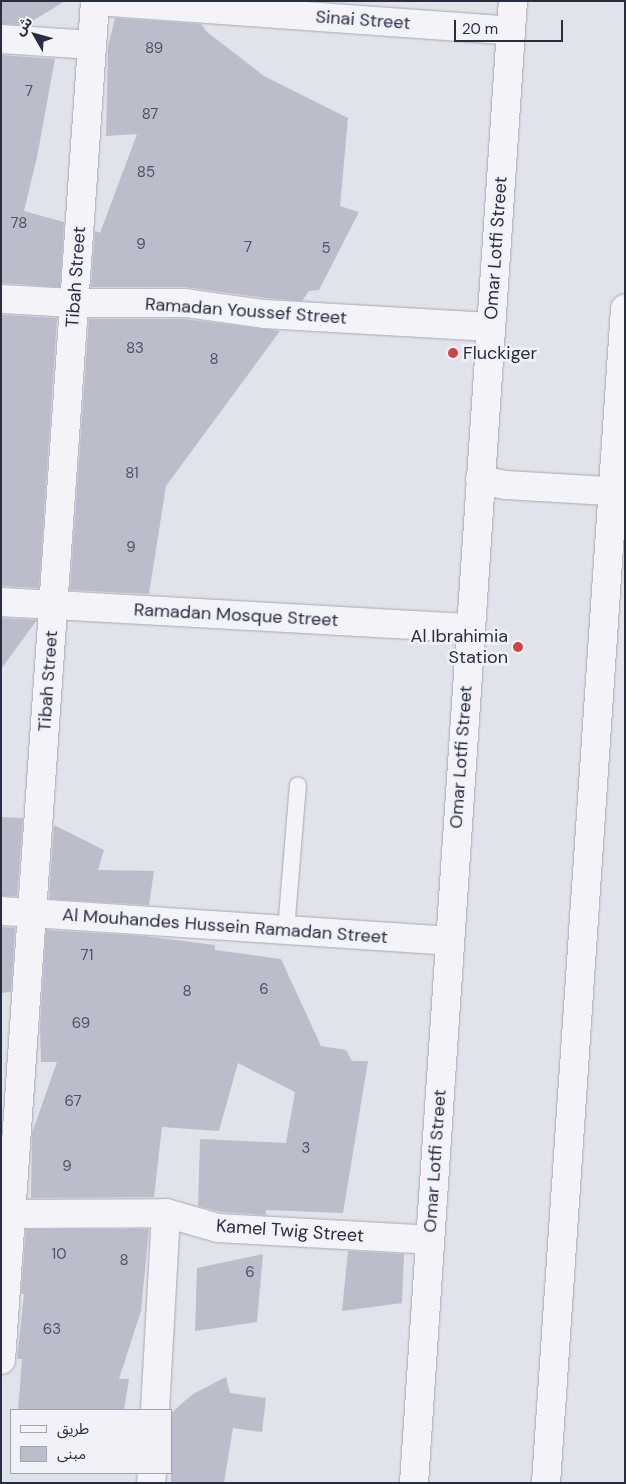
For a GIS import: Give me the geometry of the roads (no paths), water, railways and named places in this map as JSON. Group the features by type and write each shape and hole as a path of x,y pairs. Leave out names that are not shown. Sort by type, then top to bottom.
{"street":[{"name":"Sinai Street","path":"95,1 511,31"},
{"name":"Tibah Street","path":"1,1360 6,1214 32,913 95,1"},
{"name":"Omar Lotfi Street","path":"414,1483 513,1"},
{"path":"1,39 92,45"},
{"name":"Ramadan Youssef Street","path":"1,299 74,303 185,303 264,314 491,327"},
{"path":"546,1483 619,491 625,309"},
{"path":"480,480 506,485 619,491"},
{"name":"Ramadan Mosque Street","path":"1,602 470,628"},
{"name":"Al Mouhandes Hussein Ramadan Street","path":"1,910 449,941"},
{"path":"155,1409 166,1213"},
{"name":"Kamel Twig Street","path":"6,1214 166,1213 218,1228 430,1240"}],"lane":[{"path":"286,930 298,785"}],"place":[{"name":"Fluckiger","path":"453,353"},
{"name":"Al Ibrahimia Station","path":"518,647"}]}
